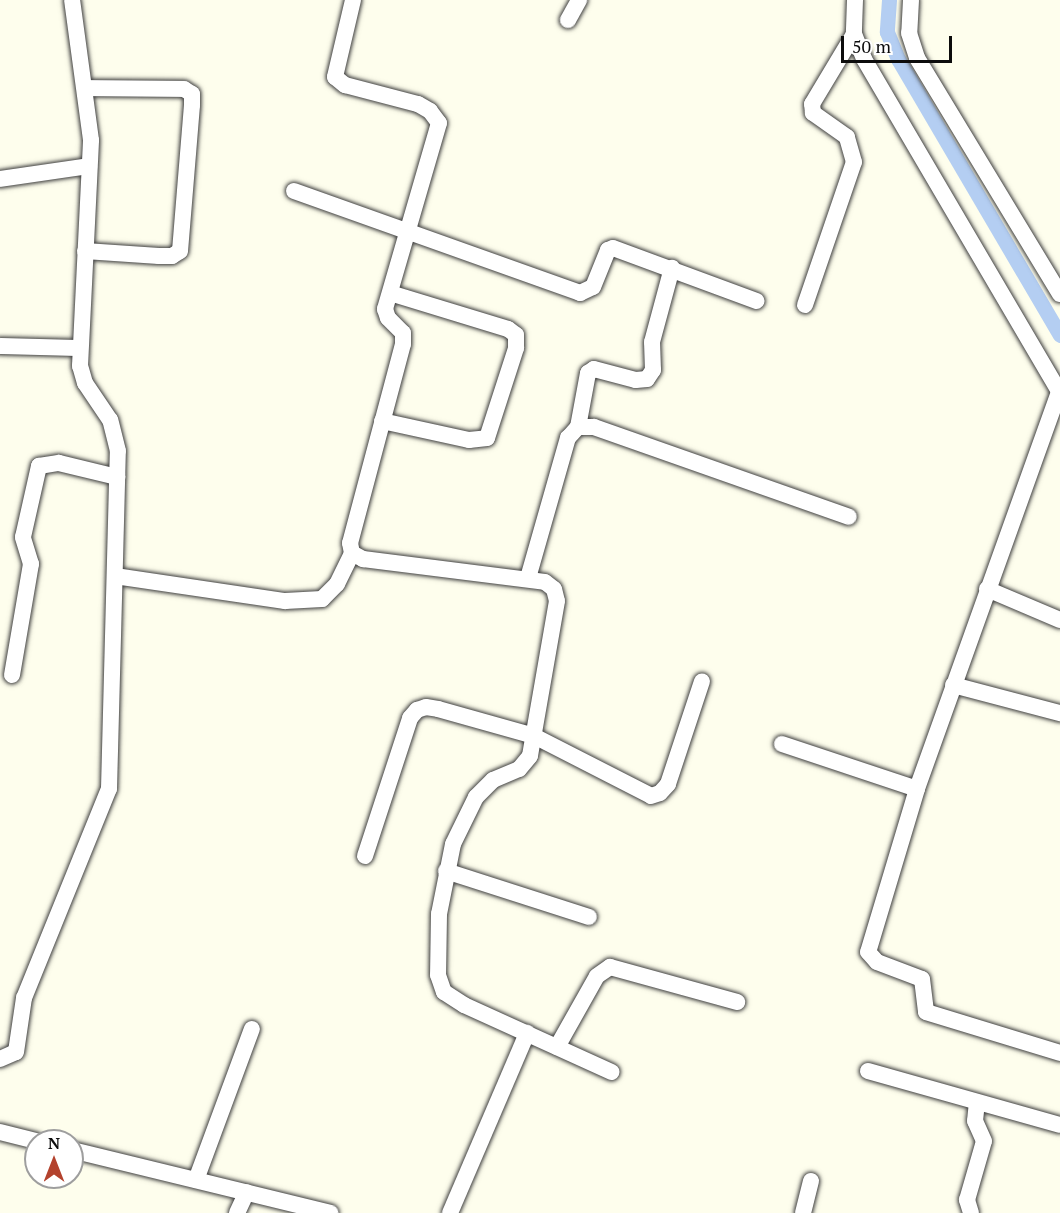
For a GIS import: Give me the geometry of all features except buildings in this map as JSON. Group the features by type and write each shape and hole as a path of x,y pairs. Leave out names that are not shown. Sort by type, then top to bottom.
{"street":[{"path":"0,1059 16,1052 24,998 109,789 117,434 85,383 79,348 89,166 86,88 72,0"},
{"path":"115,576 285,601 322,599 337,584 352,553 350,543 403,344 403,333 388,318 390,293 439,123 430,111 418,104 345,85 335,77 353,0"},
{"path":"567,20 579,0"},
{"path":"855,0 854,34 864,59 1060,393 987,589 917,789 868,945 871,958 922,979 926,1012 1060,1053"},
{"path":"911,0 909,33 917,58 1060,294"},
{"path":"805,305 854,162 847,137 813,113 812,104 854,34"},
{"path":"85,250 172,256 180,250 192,105 192,94 184,89 86,88"},
{"path":"0,179 89,166"},
{"path":"294,191 409,230 580,293 593,287 608,250 613,248 756,300"},
{"path":"528,578 568,438 578,428 588,373 594,369 636,380 647,380 653,370 652,342 672,268"},
{"path":"382,421 469,440 487,438 516,348 516,335 508,329 390,293"},
{"path":"0,346 79,348"},
{"path":"578,428 594,427 849,517"},
{"path":"12,675 31,564 23,537 39,466 58,463 117,477"},
{"path":"352,553 363,559 528,578 544,582 554,589 557,601 531,756 519,769 493,780 476,797 464,818 446,871 437,951 438,975 444,992 612,1072"},
{"path":"987,589 1060,620"},
{"path":"365,856 410,718 417,710 426,706 534,736 641,793 660,793 668,784 702,681"},
{"path":"953,686 1060,713"},
{"path":"782,744 917,789"},
{"path":"446,871 589,917"},
{"path":"557,1047 597,976 610,967 737,1002"},
{"path":"196,1180 252,1029"},
{"path":"450,1213 527,1033"},
{"path":"868,1071 1060,1125"},
{"path":"971,1213 967,1200 984,1142 975,1121 977,1102"},
{"path":"0,1132 24,1138"},
{"path":"84,1153 330,1213"},
{"path":"803,1213 811,1181"},
{"path":"237,1213 247,1192"}],"waterway":[{"path":"889,0 887,32 898,59 1060,335"}]}
